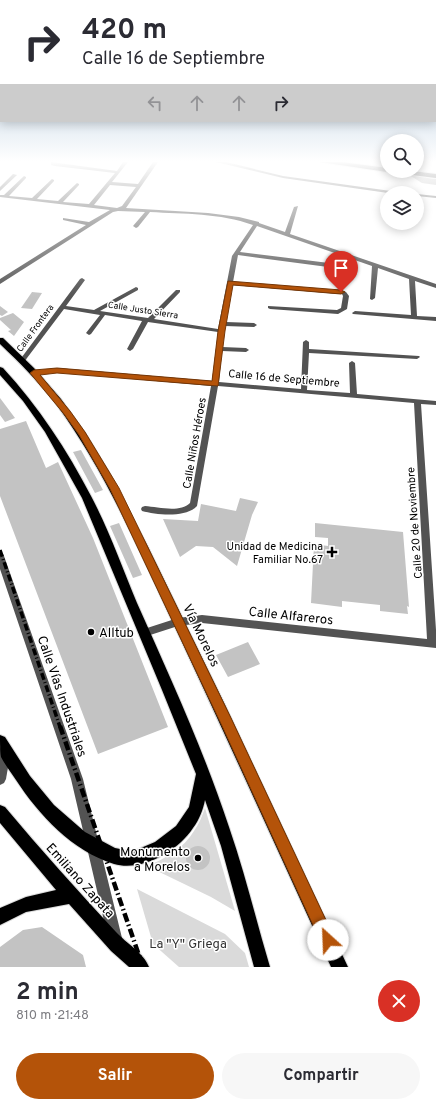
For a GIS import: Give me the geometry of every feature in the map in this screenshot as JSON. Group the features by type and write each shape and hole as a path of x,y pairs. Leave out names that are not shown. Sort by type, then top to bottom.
{"main road":[{"name":"Vía Morelos","path":"0,340 22,360 67,412 115,488 340,967"},
{"path":"0,370 34,409 49,430 87,498 202,774 226,838 262,967"},
{"path":"2,746 42,803 71,830 93,846 113,856 126,858 145,855 160,848 177,837 190,822 197,805 202,774"},
{"name":"Emiliano Zapata","path":"0,812 40,860 117,945 141,967"},
{"path":"0,917 19,907 36,901 73,895"}],"street":[{"path":"92,207 239,218 436,286"},
{"path":"0,282 90,224 117,209 124,207"},
{"path":"287,235 296,207"},
{"path":"136,226 148,211"},
{"path":"65,219 90,224"},
{"name":"Calle Niños Héroes","path":"145,509 180,511 188,509 194,504 216,384 222,328 236,253 257,223"},
{"path":"236,253 329,265 335,267 335,273"},
{"path":"372,298 375,265"},
{"path":"412,278 414,317"},
{"name":"Calle Frontera","path":"22,360 82,280"},
{"path":"230,283 338,292 344,293 346,296 344,309 338,312 270,307"},
{"path":"96,311 136,290"},
{"path":"130,350 148,320 178,291"},
{"name":"Calle Justo Sierra","path":"62,307 148,320 222,328 254,325"},
{"path":"89,333 104,313"},
{"path":"355,313 436,320"},
{"path":"304,390 306,342"},
{"path":"219,349 246,350"},
{"path":"305,351 418,356"},
{"path":"352,362 354,395"},
{"name":"Calle 16 de Septiembre","path":"34,373 57,370 304,390 436,403"},
{"name":"Calle 20 de Noviembre","path":"417,401 434,643"},
{"name":"Calle Vías Industriales","path":"0,556 77,779 117,945 128,967"},
{"name":"Calle Alfareros","path":"144,633 178,622 202,618 434,643"},
{"path":"0,779 2,746"}],"green space":[{"path":"205,808 235,911 211,897 147,866 161,860 185,843 197,826"},
{"name":"La \"Y\" Griega","path":"137,889 225,934 245,953 249,967 179,967 153,944"}],"building":[{"path":"32,292 42,293 32,309 21,308"},
{"path":"0,306 8,312 2,316 0,315"},
{"path":"13,313 24,322 14,336 8,331 11,330 0,320 0,318"},
{"path":"0,398 15,418 5,422 0,415"},
{"name":"Alltub","path":"26,421 46,468 58,462 93,538 168,727 98,754 0,496 0,429"},
{"path":"81,450 103,490 95,493 73,452"},
{"path":"240,498 258,502 252,515 237,566 213,547 196,546 180,557 163,519 198,521 201,504 236,511"},
{"path":"119,523 142,575 133,578 110,526"},
{"path":"315,523 403,532 409,607 407,606 408,614 380,611 380,605 342,601 342,607 311,603 314,544 328,546 328,538 315,537"},
{"path":"248,642 260,664 228,677 216,655"},
{"path":"198,846 207,849 210,858 207,867 198,870 189,867 186,858 189,849"},
{"path":"42,927 83,955 86,967 0,967 0,947 23,930"}],"railway":[{"path":"0,550 60,727"},
{"path":"60,726 143,967"}],"place":[{"name":"Unidad de Medicina Familiar No.67","path":"332,552"},
{"name":"Alltub","path":"91,632"},
{"name":"Monumento a Morelos","path":"198,858"}],"route":[{"path":"328,940 115,488 67,412 34,373 57,370 216,384 221,331 230,283 341,292"}]}
